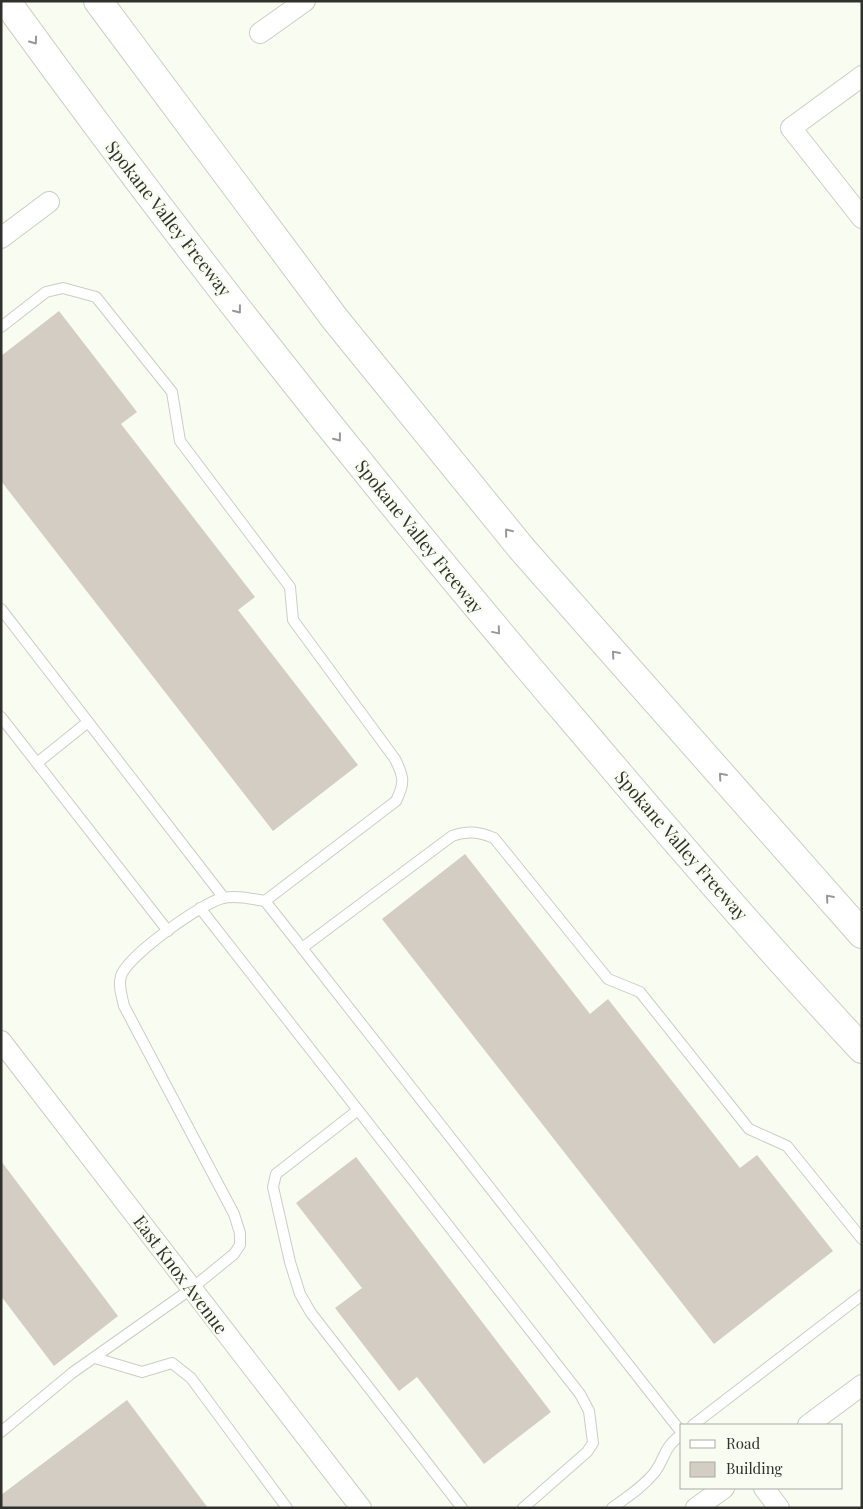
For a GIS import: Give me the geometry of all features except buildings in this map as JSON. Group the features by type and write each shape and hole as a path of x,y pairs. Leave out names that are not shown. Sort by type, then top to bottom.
{"highway":[{"name":"Spokane Valley Freeway","path":"6,1 127,168 352,456 464,592 625,781 795,977 862,1049"},
{"path":"98,1 335,319 510,534 862,934"}],"street":[{"path":"260,34 304,1"},
{"path":"862,76 791,128 862,218"},
{"path":"1,238 48,202"},
{"name":"East Knox Avenue","path":"1,1040 361,1508"},
{"path":"809,1424 862,1385"},
{"path":"696,1508 723,1489"},
{"path":"765,1489 780,1508"}],"lane":[{"path":"1,327 46,292 63,288 96,297 172,392 180,441 290,587 293,620 395,760 404,777 403,786 396,801 265,901 224,898 200,908 130,962 121,975 120,988 124,1006 234,1214 240,1233 240,1245 234,1254 191,1289 72,1373 1,1432"},
{"path":"1,609 224,898"},
{"path":"1,717 168,931"},
{"path":"37,763 88,722"},
{"path":"302,948 452,836 465,831 481,833 494,838 608,979 640,992 749,1129 787,1146 862,1239"},
{"path":"265,901 680,1431"},
{"path":"200,908 580,1394 589,1411 593,1443 588,1452 523,1508"},
{"path":"358,1110 276,1174 273,1187 290,1262 300,1294 311,1313 462,1508"},
{"path":"694,1424 862,1295"},
{"path":"95,1358 142,1372 172,1363 191,1378 287,1508"},
{"path":"612,1508 643,1486 656,1471 668,1445 680,1436"}]}
